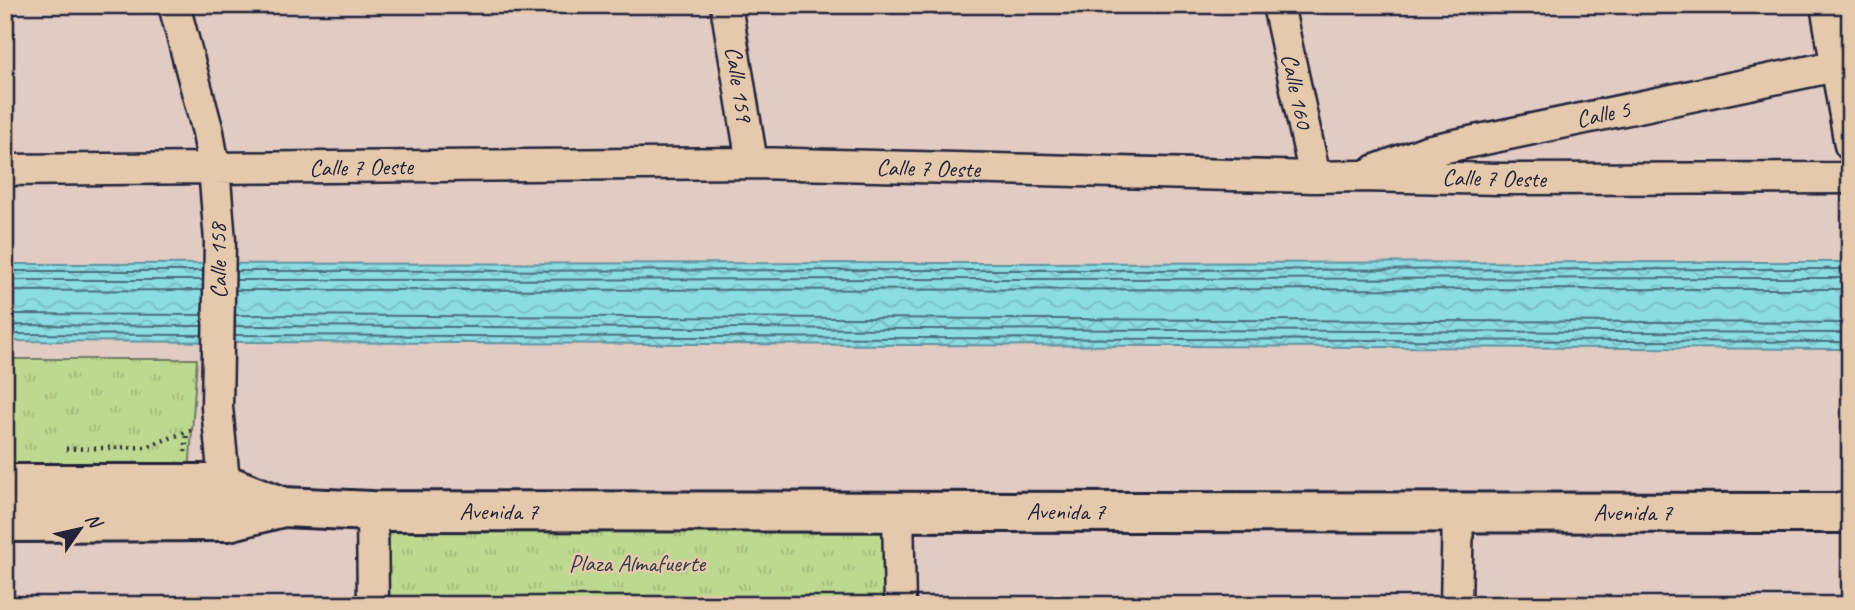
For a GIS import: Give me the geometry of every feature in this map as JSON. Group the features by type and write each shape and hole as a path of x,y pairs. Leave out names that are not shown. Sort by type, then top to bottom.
{"main road":[{"name":"Avenida 7","path":"5,484 225,484 282,507"},
{"name":"Avenida 7","path":"5,522 228,521 282,507 372,512 1850,513"}],"street":[{"name":"Calle 158","path":"174,5 208,132 214,168 220,241 218,411 228,521"},
{"name":"Calle 159","path":"726,5 752,163"},
{"name":"Calle 160","path":"1278,5 1315,177"},
{"path":"1826,5 1843,64 1850,145"},
{"name":"Calle 5","path":"1360,176 1427,151 1843,64"},
{"name":"Calle 7 Oeste","path":"5,170 752,163 1315,177 1850,178"},
{"path":"898,511 900,605"},
{"path":"1455,605 1458,511"},
{"path":"372,512 373,605"}],"path":[{"path":"56,449 146,447 187,433 218,411"}],"green space":[{"path":"5,359 197,359 189,474 5,474"},
{"name":"Plaza Almafuerte","path":"385,521 886,521 889,605 386,605"}],"water":[{"path":"1850,262 1850,349 5,341 5,264"}]}
